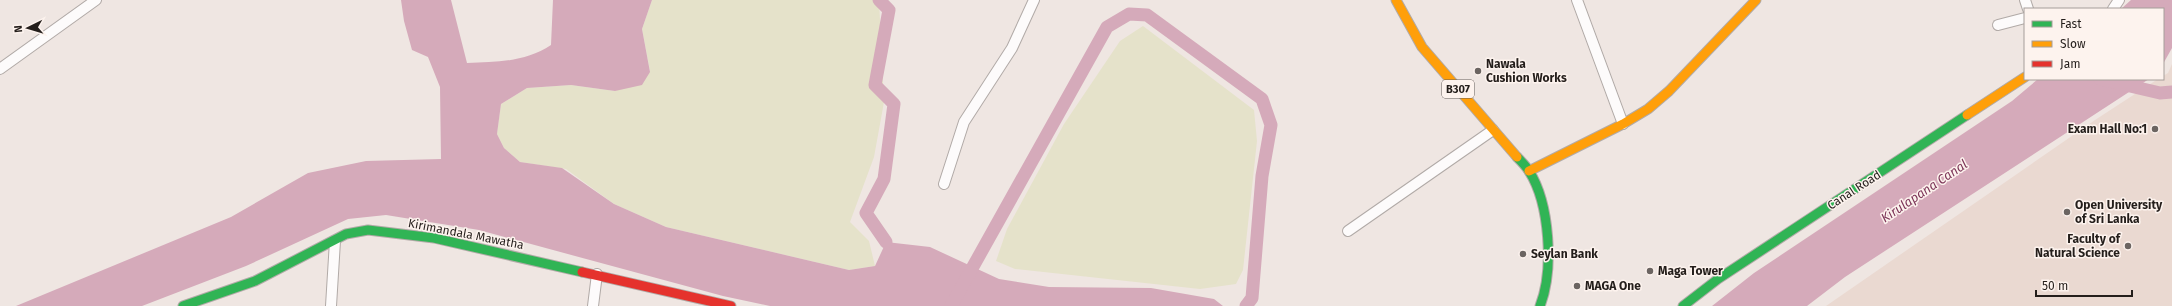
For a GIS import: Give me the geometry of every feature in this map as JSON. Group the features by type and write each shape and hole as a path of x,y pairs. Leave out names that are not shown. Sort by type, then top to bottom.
{"street":[{"path":"0,69 96,0"},
{"path":"944,184 964,122 1012,48 1034,0"},
{"name":"B307","path":"1396,0 1422,47 1529,171 1542,202 1549,257 1545,293 1540,306"},
{"path":"1577,0 1623,124"},
{"path":"1529,171 1623,124 1648,109 1669,91 1756,0"},
{"path":"1998,24 2024,18"},
{"name":"Canal Road","path":"1683,306 1718,279 2024,78"},
{"path":"1348,231 1493,130"},
{"name":"Kirimandala Mawatha","path":"183,306 255,281 346,234 368,230 434,238 597,274 731,306"},
{"path":"331,306 335,241"},
{"path":"594,306 597,274"}],"shaded area":[{"path":"652,0 879,0 884,102 874,157 850,222 869,241 875,266 849,270 666,227 614,204 566,169 520,162 504,148 497,134 501,104 527,88 571,85 615,91 650,71 642,29"},
{"path":"1143,26 1254,110 1257,141 1243,270 1236,284 1200,289 1015,269 996,261 1007,229 1064,124 1120,41"},
{"name":"Open University of Sri Lanka","path":"2172,64 2172,306 1826,306 2095,120 2156,80 2164,80 2164,75 2168,73"}],"water":[{"path":"401,0 451,0 467,63 521,58 541,51 551,45 553,0 652,0 642,29 650,72 642,85 615,91 571,85 527,88 501,104 497,134 504,148 520,162 562,168 614,204 666,227 849,270 875,266 886,242 930,247 999,279 1049,287 1151,288 1214,299 1223,306 770,306 723,296 479,230 386,215 348,219 246,266 142,306 16,306 231,217 308,173 366,161 441,159 440,87 428,57 412,50 404,21"},
{"path":"2131,0 2172,0 2172,48 2164,62 2164,8 2122,8"},
{"name":"Kirulapana Canal","path":"2037,80 2147,80 1845,277 1807,306 1712,306 1754,273 2012,101"}],"waterway":[{"path":"879,0 889,10 875,85 894,104 884,179 866,213 886,242"},
{"path":"951,306 1107,27 1129,14 1147,15 1262,99 1271,125 1262,176 1252,298 1246,306"},
{"path":"2104,80 2160,93 2172,92"}],"traffic: fast":[{"path":"1683,306 1718,279 1967,115"},
{"path":"1517,157 1528,169 1536,185 1542,201 1548,237 1547,274 1540,306"},
{"path":"183,306 255,281 346,234 368,230 434,238 582,272"}],"traffic: slow":[{"path":"1396,0 1422,47 1517,157"},
{"path":"1529,171 1623,124 1648,109 1669,91 1756,0"},
{"path":"1967,115 2024,78"}],"traffic: jam":[{"path":"582,272 731,306"}],"place":[{"name":"Nawala Cushion Works","path":"1478,71"},
{"name":"Exam Hall No:1","path":"2155,129"},
{"name":"Open University of Sri Lanka","path":"2067,212"},
{"name":"Faculty of Natural Science","path":"2128,246"},
{"name":"Seylan Bank","path":"1523,254"},
{"name":"Maga Tower","path":"1650,271"},
{"name":"MAGA One","path":"1577,286"}]}
